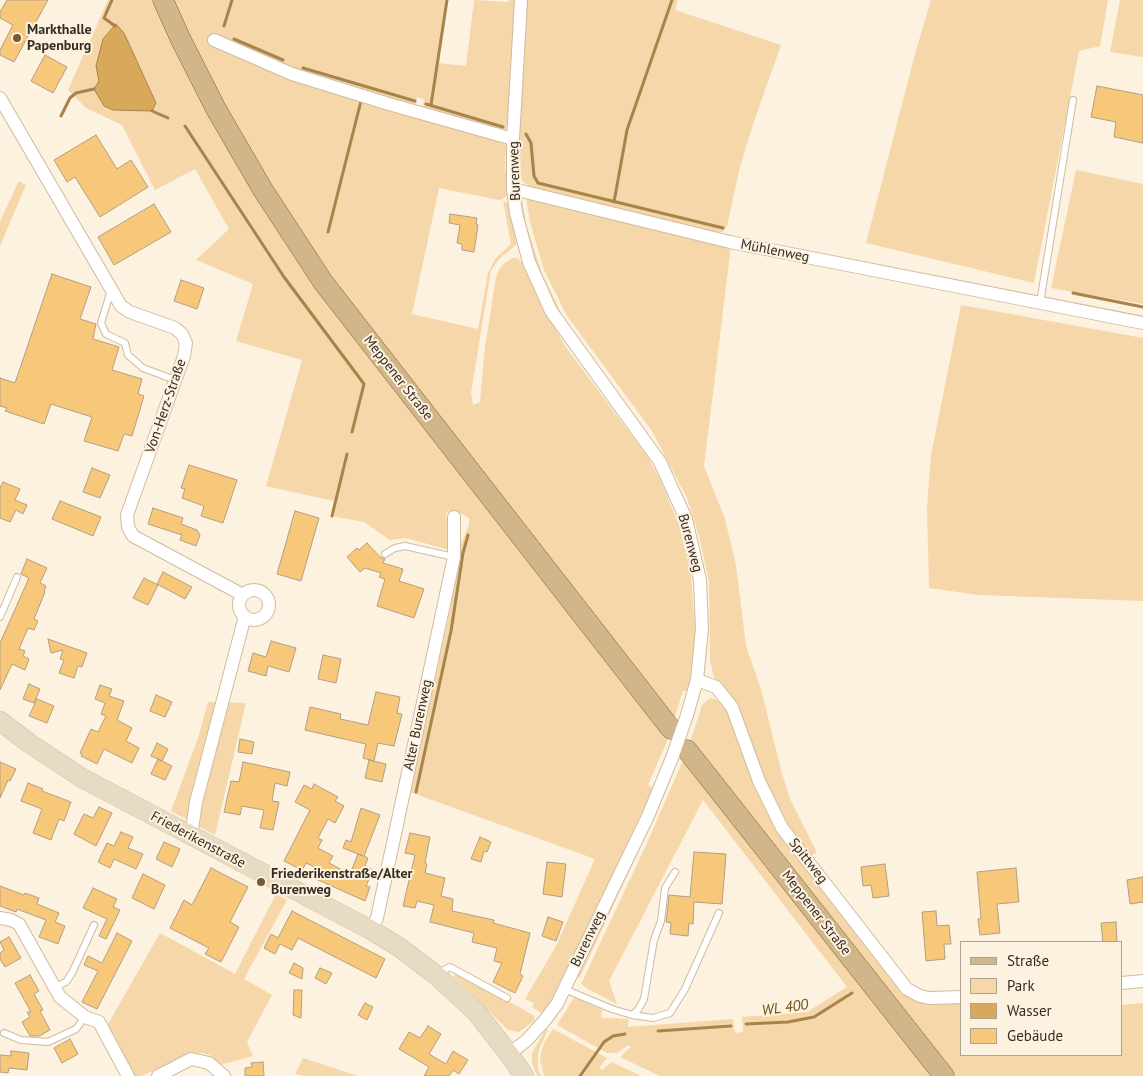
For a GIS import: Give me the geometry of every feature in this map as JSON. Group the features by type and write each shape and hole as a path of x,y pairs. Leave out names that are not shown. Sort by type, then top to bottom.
{"main road":[{"name":"Meppener Straße","path":"163,0 216,109 263,190 323,282 671,729"},
{"name":"Meppener Straße","path":"679,754 944,1076"}],"street":[{"name":"Burenweg","path":"509,1054 527,1040 557,1004 679,754 697,680 702,628 700,580 686,519 660,462 551,311 529,262 516,213 513,189 513,139 521,0"},
{"path":"214,40 292,74 513,139"},
{"name":"Von-Herz-Straße","path":"0,98 121,306 130,312 175,328 182,334 186,344 184,356 127,515 128,527 133,536 243,595 252,590 266,595 269,609 263,617 254,620 245,616"},
{"name":"Mühlenweg","path":"513,189 730,242 1143,323"},
{"name":"Alter Burenweg","path":"371,930 377,918 454,556 454,517"},
{"path":"185,833 196,802 245,616 242,613 240,604 243,595"},
{"name":"Spittweg","path":"697,680 716,687 732,707 759,781 782,828 907,989 920,996 929,998 960,997"},
{"name":"Friederikenstraße","path":"0,720 29,743 82,778 371,930 399,947 436,975 477,1013 524,1076"},
{"path":"0,918 19,924 60,997 85,1017 99,1022 128,1076"},
{"path":"1123,983 1143,981"},
{"path":"158,1076 191,1058 209,1062 224,1076"}],"lane":[{"path":"1040,303 1073,100"},
{"path":"111,289 101,323 106,334 125,343 128,355 143,368 175,380"},
{"path":"385,554 395,548 405,546 454,556"},
{"path":"0,617 17,577"},
{"path":"632,1015 638,1010 644,999 654,940 661,921 665,888 675,872"},
{"path":"564,989 612,1009 632,1015 653,1018 670,1013 685,989 718,913"},
{"path":"54,986 66,982 94,926"},
{"path":"436,975 450,967 507,998"},
{"path":"4,1033 22,1040 48,1042 76,1029 85,1017"}],"green space":[{"path":"108,0 152,0 176,52 389,382 668,739 648,785 653,788 579,947 547,1007 541,1013 532,1007 534,1003 525,999 556,946 595,859 410,792 450,611 458,551 469,525 469,518 450,511 446,513 450,548 445,549 406,538 390,540 364,522 331,516 334,501 266,486 302,360 236,341 253,284 196,260 229,229 195,169 155,190 122,125 86,108 68,90"},
{"path":"170,0 447,0 438,63 466,66 474,0 508,2 509,0 516,0 507,126 505,131 426,110 423,106 424,99 417,97 415,107 383,99 210,39 504,141 506,146 505,168 509,194 503,199 499,200 439,188 412,314 478,329 488,273 495,259 511,244 503,201 510,204 517,239 516,245 499,259 491,270 471,393 473,405 480,402 485,347 496,277 500,268 506,262 513,258 518,258 524,266 565,346 647,456 659,477 679,525 691,575 695,629 694,652 688,691 683,691 674,720 323,270 245,147"},
{"path":"526,0 678,0 675,10 781,45 754,121 740,167 727,226 723,232 531,187 522,181 518,173 518,124"},
{"path":"931,0 1108,0 1100,46 1079,51 1034,283 866,243 915,54"},
{"path":"1120,0 1143,0 1143,57 1110,52"},
{"path":"1076,170 1143,184 1143,304 1051,288"},
{"path":"19,181 26,185 0,246 0,221"},
{"path":"526,198 731,246 704,466 725,519 736,565 746,646 761,689 781,770 790,799 817,853 812,855 806,851 778,811 730,697 714,677 710,661 709,582 699,536 687,498 652,431 567,316 544,270 530,222"},
{"path":"522,200 526,224 542,273 564,319 643,427 666,463 682,496 698,545 705,581 708,618 706,662 704,650 704,594 701,572 685,508 657,451 561,319 535,263 522,215"},
{"path":"961,305 1143,338 1143,601 979,595 929,588 927,507 931,455"},
{"path":"710,698 715,699 724,706 757,789 903,992 960,1001 960,1056 1123,1056 1123,1005 1143,1003 1143,1076 953,1076 691,740 702,705"},
{"path":"208,702 246,703 215,835 171,811 198,738"},
{"path":"684,758 933,1076 660,1076 620,1057 631,1047 628,1045 617,1053 607,1053 557,1025 573,999 576,998 602,1010 601,1018 629,1019 628,1027 733,1019 735,1033 743,1032 742,1017 807,1012 847,987 703,800 609,981 617,1004 581,984 647,843"},
{"path":"658,804 660,805 579,979 580,968"},
{"path":"276,894 287,900 244,979 272,995 247,1042 253,1056 220,1065 212,1056 202,1053 190,1054 141,1076 135,1076 107,1026 160,933 235,974"},
{"path":"455,974 523,1009 534,1016 535,1020 519,1032 508,1030 454,977"},
{"path":"546,1029 548,1030 538,1052 538,1069 541,1076 537,1076 532,1063 532,1053"},
{"path":"553,1029 607,1058 599,1068 602,1070 612,1062 641,1076 544,1076 540,1060 541,1053 544,1043"},
{"path":"303,1058 358,1076 305,1076 295,1074"}],"water":[{"path":"116,24 124,33 156,103 152,111 113,110 104,106 94,89 99,81 96,66 103,39"}],"building":[{"name":"Markthalle Papenburg","path":"7,0 48,0 14,62 0,55 0,50 13,25 0,18 0,12"},
{"path":"45,55 67,67 53,93 31,81"},
{"path":"1097,86 1143,95 1143,143 1114,137 1116,122 1091,117"},
{"path":"96,135 117,169 131,160 148,187 100,217 75,177 67,182 54,160"},
{"path":"154,204 171,232 114,265 98,237"},
{"path":"450,214 477,218 476,224 478,225 474,252 462,250 462,244 457,243 460,225 449,223"},
{"path":"52,274 91,287 80,319 96,324 93,339 119,347 112,370 142,379 138,394 144,396 132,436 124,434 118,451 84,441 92,417 51,404 44,424 5,411 7,408 0,406 0,378 15,383"},
{"path":"181,280 204,288 197,309 174,301"},
{"path":"189,465 237,480 223,523 201,516 204,506 182,498 185,489 181,488"},
{"path":"92,468 110,475 100,498 83,492"},
{"path":"3,482 20,489 15,500 27,505 23,514 16,510 10,522 0,518 0,488"},
{"path":"60,501 101,517 93,536 52,519"},
{"path":"153,508 183,518 181,524 197,530 200,535 196,546 180,540 182,535 148,524"},
{"path":"295,511 319,518 301,581 277,574"},
{"path":"367,543 380,557 385,559 383,563 403,569 399,581 424,589 414,618 377,606 385,579 379,577 381,573 365,568 360,572 347,557 357,548 359,550"},
{"path":"27,559 47,568 40,583 46,586 45,592 34,619 38,621 34,630 28,628 19,649 25,651 23,656 29,659 25,670 12,664 0,690 0,643 29,578 21,574"},
{"path":"163,572 192,587 185,599 157,584"},
{"path":"144,578 158,585 148,605 133,598"},
{"path":"48,639 87,653 82,667 78,666 74,678 59,673 64,660 60,659 63,650 51,653"},
{"path":"271,641 296,648 289,672 268,666 266,676 248,671 253,653 266,657"},
{"path":"323,655 341,659 336,683 318,679"},
{"path":"29,684 40,689 34,703 23,699"},
{"path":"100,685 112,689 109,696 124,701 117,720 132,728 126,741 139,748 132,763 104,749 97,764 81,756 82,754 80,753 91,729 98,732 106,716 101,714 105,703 95,699"},
{"path":"376,692 400,697 397,713 402,714 394,746 378,743 374,761 363,758 366,744 305,730 310,707 341,714 340,719 368,725"},
{"path":"156,695 172,702 165,717 150,711"},
{"path":"37,699 54,706 47,723 29,716"},
{"path":"240,739 254,742 252,754 238,752"},
{"path":"157,743 168,749 162,761 151,756"},
{"path":"158,759 172,766 165,780 151,774"},
{"path":"369,760 386,764 382,782 365,778"},
{"path":"0,762 16,769 10,781 8,780 0,798"},
{"path":"243,762 290,772 287,786 275,783 272,801 279,802 273,830 260,828 264,810 242,806 240,815 224,812 231,781 239,782"},
{"path":"28,783 43,789 42,791 71,802 64,821 59,819 51,840 33,833 42,809 21,801"},
{"path":"314,784 338,797 335,801 344,806 335,823 328,819 318,838 322,840 318,848 333,856 329,863 350,874 358,854 343,848 346,840 351,842 361,808 380,815 364,856 368,858 365,866 373,870 366,886 370,887 365,901 316,879 321,870 306,863 302,870 284,861 310,810 295,802 304,785 312,789"},
{"path":"99,807 112,813 96,846 74,834 84,814 93,818"},
{"path":"121,832 133,837 128,848 143,854 136,869 114,859 110,868 98,862 107,843 114,846"},
{"path":"410,833 430,837 425,873 445,878 441,896 453,899 452,911 494,920 493,923 530,933 520,974 523,976 515,993 493,982 502,963 494,961 497,948 472,942 474,933 430,922 434,905 417,901 415,908 403,906 415,855 405,853"},
{"path":"480,837 491,842 487,852 484,851 481,862 471,859"},
{"path":"164,842 180,849 172,867 156,859"},
{"path":"694,852 726,854 722,904 694,902 693,924 689,923 688,936 670,934 671,923 666,922 669,895 690,897"},
{"path":"547,862 566,864 562,897 543,894"},
{"path":"885,864 889,896 873,898 871,885 863,886 861,867"},
{"path":"211,868 248,887 230,922 239,927 221,962 205,954 209,948 170,928 184,900 192,905"},
{"path":"1016,868 1019,902 997,904 1000,933 980,935 978,919 981,918 977,872"},
{"path":"143,874 165,885 154,909 132,898"},
{"path":"1143,877 1143,902 1130,904 1127,880"},
{"path":"0,886 24,895 25,893 39,898 37,904 59,913 55,922 65,926 58,944 39,937 46,920 17,909 16,912 0,906"},
{"path":"93,888 117,899 113,907 120,910 106,939 99,936 107,919 83,908"},
{"path":"292,911 385,959 376,978 298,938 292,950 280,944 275,954 264,948 271,934 278,938"},
{"path":"936,911 937,926 949,925 951,944 944,944 945,959 926,961 922,912"},
{"path":"548,917 563,922 556,941 542,936"},
{"path":"1116,922 1117,941 1103,941 1101,923"},
{"path":"117,933 132,941 97,1009 82,1002 98,971 84,965 88,956 102,963"},
{"path":"9,937 21,958 5,967 0,959 0,953 4,950 0,942"},
{"path":"294,963 303,968 302,979 289,973"},
{"path":"320,968 332,973 326,984 315,978"},
{"path":"30,975 39,991 34,994 43,1010 40,1011 50,1030 39,1036 30,1036 22,1022 30,1017 27,1012 31,1012 15,983"},
{"path":"294,990 302,990 301,1018 293,1015"},
{"path":"365,1003 373,1007 367,1020 358,1015"},
{"path":"428,1026 441,1034 429,1054 446,1064 453,1051 468,1060 459,1074 453,1070 449,1076 424,1076 429,1067 399,1049 409,1032 420,1038"},
{"path":"70,1039 78,1054 62,1063 54,1048"},
{"path":"11,1051 29,1053 27,1070 9,1068 8,1073 0,1072 0,1055 11,1056"},
{"path":"263,1062 264,1076 245,1076 245,1068 252,1067 251,1063"}],"waterway":[{"path":"112,0 104,18 115,26"},
{"path":"224,26 232,0"},
{"path":"431,105 447,0"},
{"path":"614,202 627,130 672,0"},
{"path":"234,39 283,60"},
{"path":"303,68 415,101"},
{"path":"61,116 70,98 76,93 94,89"},
{"path":"328,232 361,101"},
{"path":"426,104 503,127"},
{"path":"152,111 168,118"},
{"path":"185,126 284,277 364,384 352,432"},
{"path":"526,134 531,143 534,176 538,183 723,228"},
{"path":"1073,293 1143,307"},
{"path":"332,516 347,454"},
{"path":"416,792 451,631 463,553 468,535"},
{"name":"WL 400","path":"746,1024 788,1022 814,1017 852,993"},
{"name":"WL 400","path":"658,1031 731,1026"},
{"path":"580,1076 604,1042 613,1036 625,1034"}],"place":[{"name":"Markthalle Papenburg","path":"17,38"},
{"name":"Friederikenstraße/Alter Burenweg","path":"261,882"}]}
